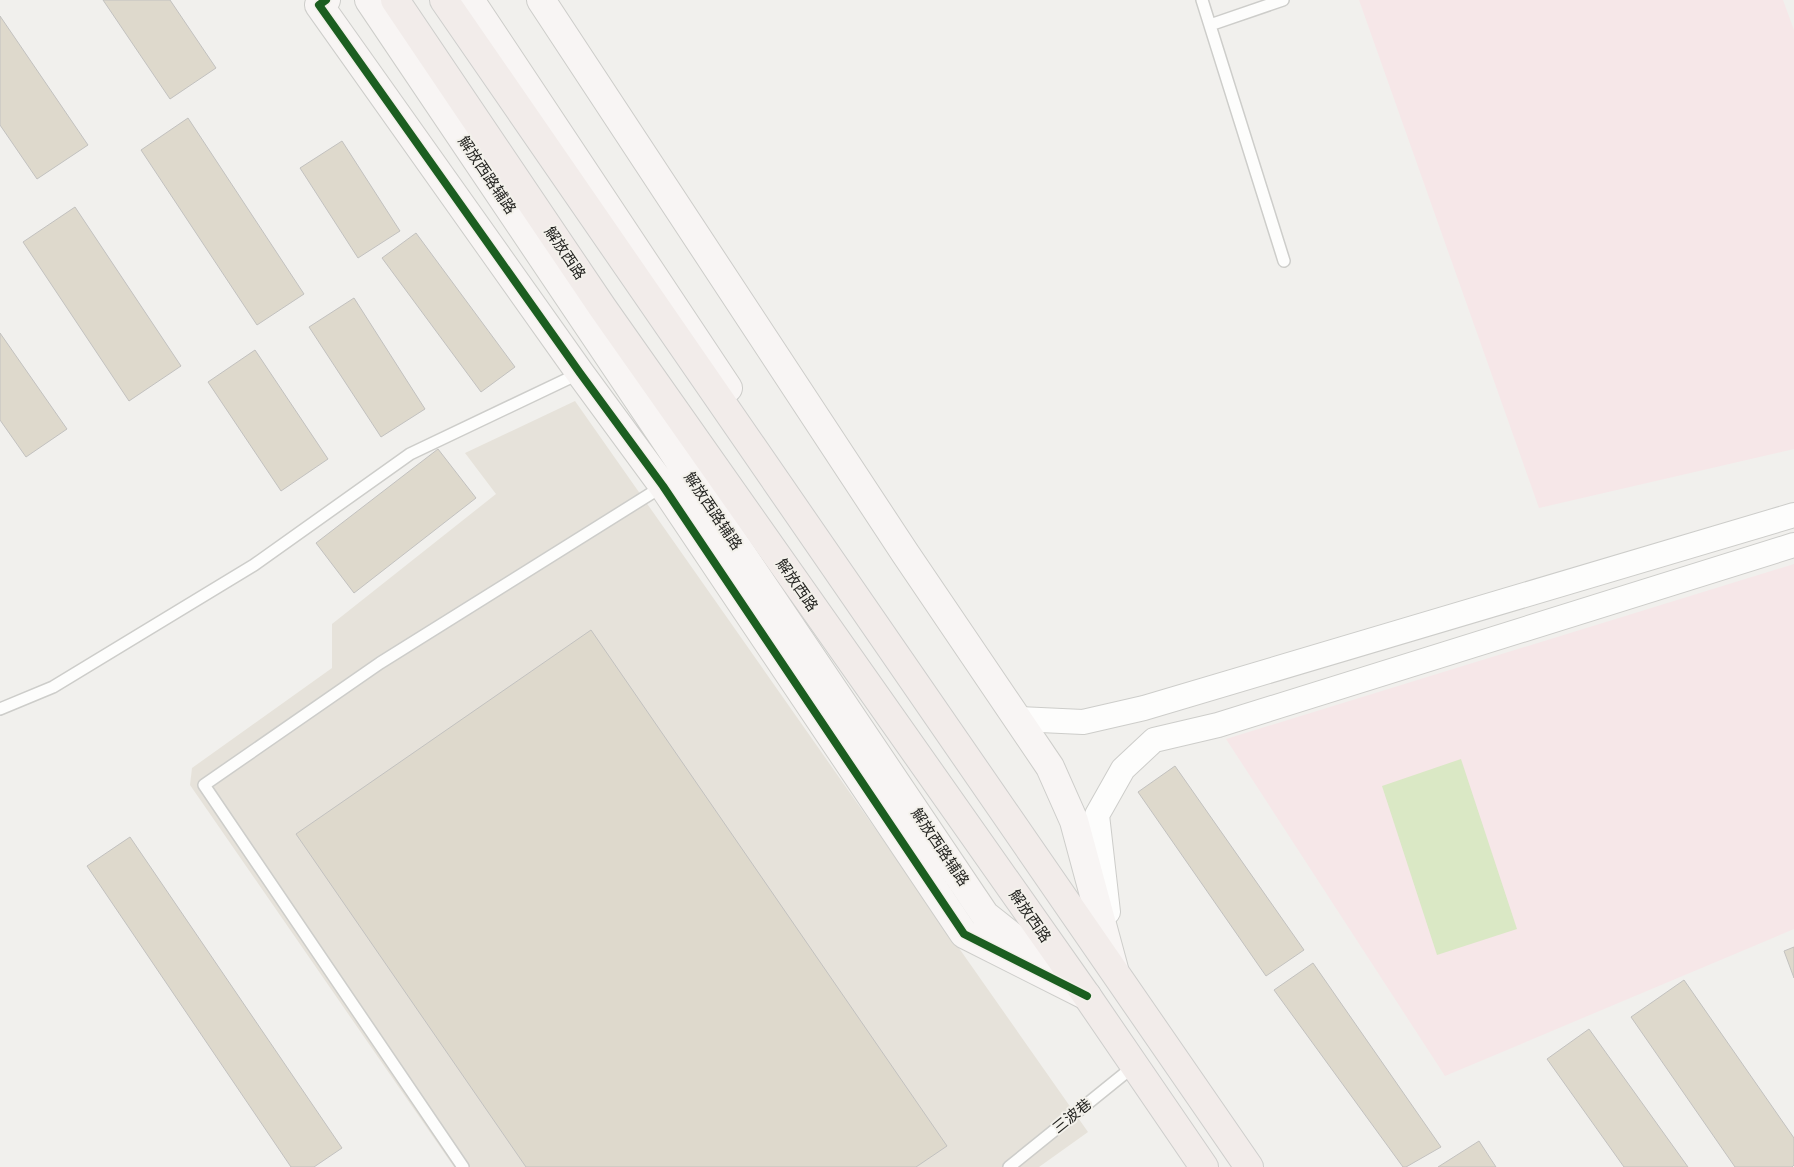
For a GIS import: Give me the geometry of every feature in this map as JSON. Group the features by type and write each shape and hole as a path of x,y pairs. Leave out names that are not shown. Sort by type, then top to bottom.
{"main road":[{"name":"解放西路","path":"395,0 602,307 1087,996 1204,1167"},
{"path":"444,0 1249,1167"},
{"path":"1177,1128 1180,1167"}],"street":[{"name":"解放西路辅路","path":"369,0 985,915 1087,996"},
{"path":"470,0 1115,973"},
{"path":"541,0 905,553 1050,767 1074,821 1115,973"},
{"path":"322,2 580,374 663,486 964,934 1087,996"},
{"path":"1019,719 1083,722 1144,708 1794,515"},
{"path":"1115,973 1097,816 1123,769 1154,740 1218,725 1794,545"}],"lane":[{"path":"1202,0 1284,261"},
{"path":"1210,25 1283,0"},
{"path":"0,709 53,687 254,565 410,454 580,374"},
{"path":"463,1167 204,785 380,663 663,486"},
{"name":"三波巷","path":"1009,1167 1134,1066"}],"shaded area":[{"path":"1359,0 1783,0 1794,30 1794,449 1539,508"},
{"path":"575,401 1088,1132 1039,1167 454,1167 190,785 192,768 332,668 332,624 496,494 465,453"},
{"path":"1794,564 1794,929 1445,1076 1226,739"}],"green space":[{"path":"1461,759 1517,929 1437,955 1382,786"}],"building":[{"path":"103,0 170,0 216,68 170,99"},
{"path":"0,16 88,145 37,179 0,125"},
{"path":"188,118 304,294 257,325 141,150"},
{"path":"342,141 400,231 358,258 300,168"},
{"path":"75,207 181,366 129,401 23,242"},
{"path":"416,233 515,367 481,392 382,258"},
{"path":"354,298 425,409 381,437 309,327"},
{"path":"0,333 67,429 26,457 0,420"},
{"path":"255,350 328,459 281,491 208,382"},
{"path":"438,449 476,498 354,593 316,543"},
{"path":"591,630 947,1146 916,1167 526,1167 296,834"},
{"path":"1175,766 1304,950 1266,976 1138,792"},
{"path":"130,837 342,1148 314,1167 291,1167 87,866"},
{"path":"1794,947 1794,978 1784,951"},
{"path":"1313,963 1441,1147 1406,1167 1403,1167 1274,990"},
{"path":"1684,980 1794,1138 1794,1165 1792,1167 1735,1167 1631,1017"},
{"path":"1589,1029 1688,1167 1624,1167 1547,1059"},
{"path":"1479,1141 1496,1167 1438,1167"}],"cycle path":[{"path":"326,0 319,5 580,373 663,486 964,934 1087,996"}]}
